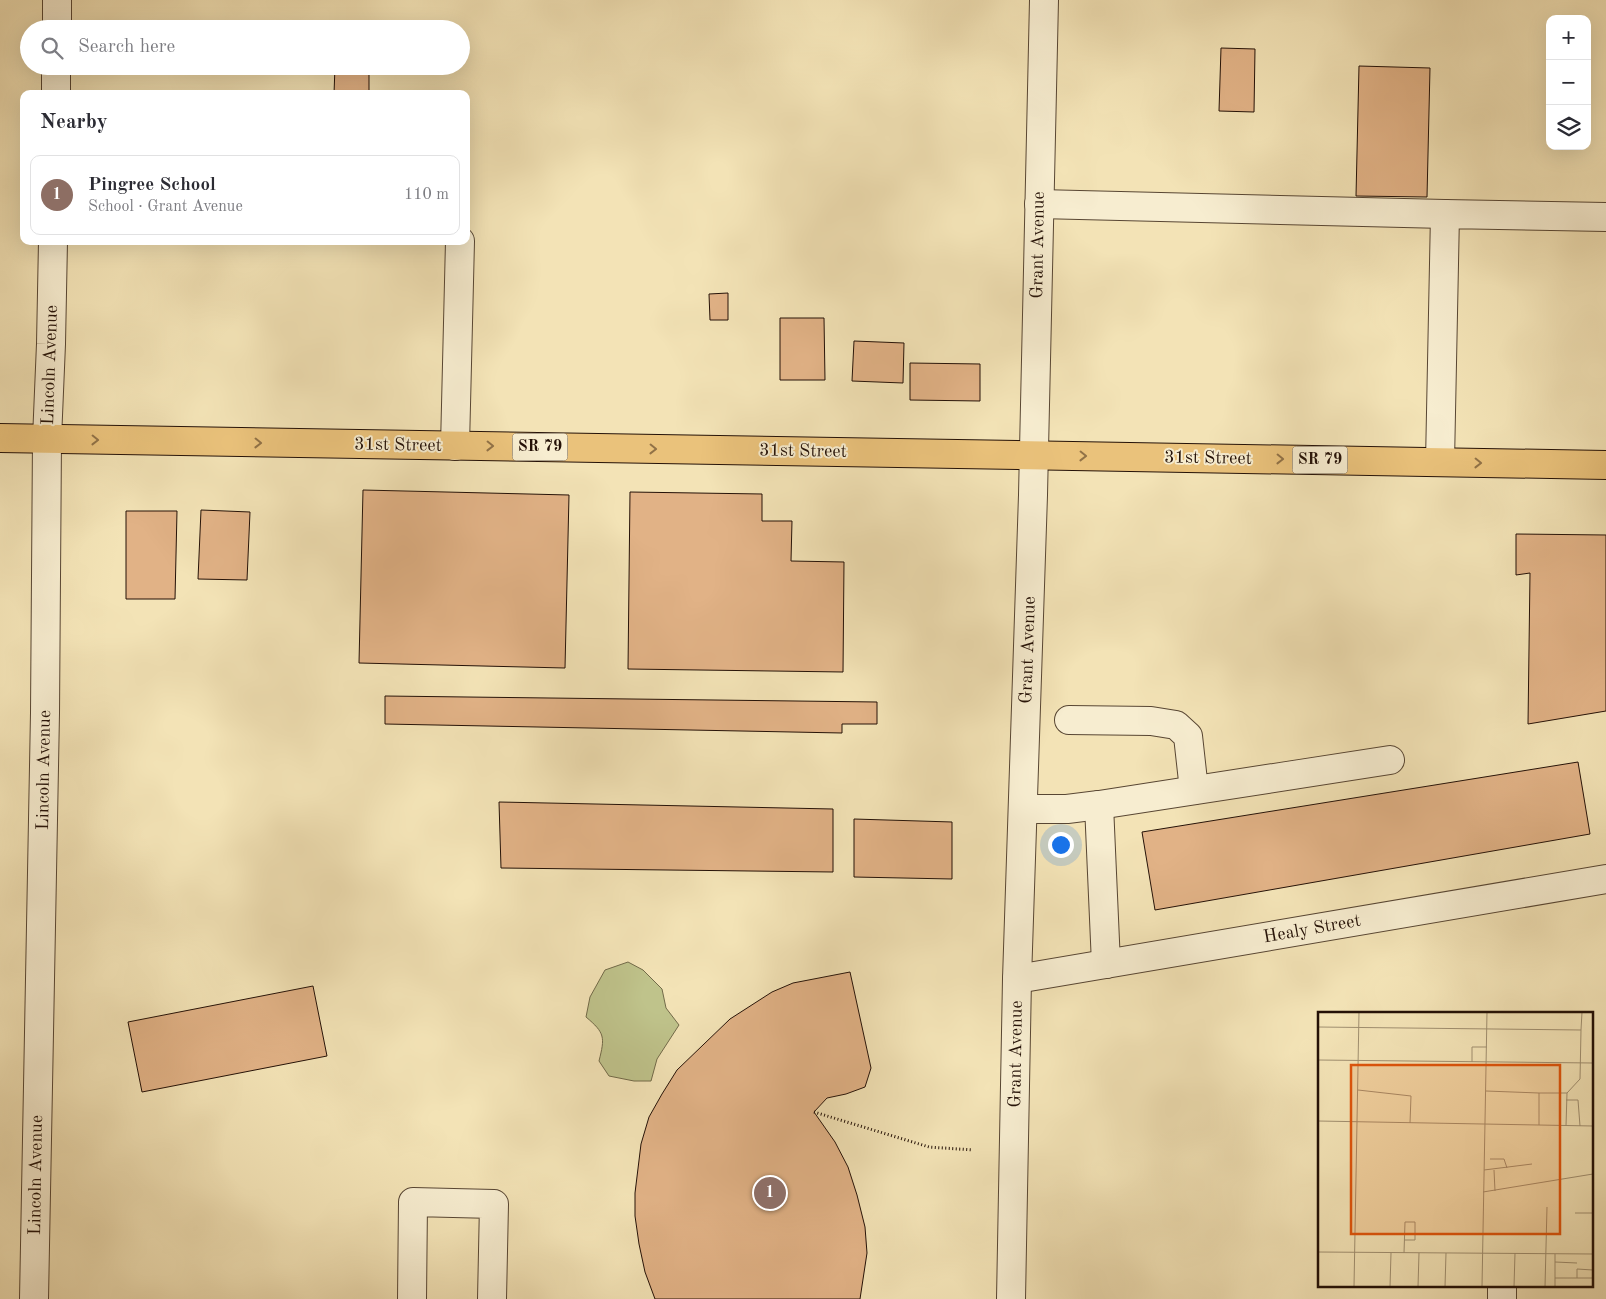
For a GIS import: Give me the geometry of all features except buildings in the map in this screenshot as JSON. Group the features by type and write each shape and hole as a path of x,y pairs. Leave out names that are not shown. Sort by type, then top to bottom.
{"main road":[{"name":"31st Street","path":"0,438 1606,465"}],"street":[{"path":"57,0 57,20"},
{"name":"Grant Avenue","path":"1011,1299 1017,979 1034,454 1044,0"},
{"path":"56,75 56,90"},
{"path":"1039,204 1606,217"},
{"path":"1440,462 1445,214"},
{"name":"Lincoln Avenue","path":"34,1299 45,713 47,439 53,245"},
{"path":"455,446 460,245"},
{"path":"1069,720 1151,721 1176,725 1188,736 1194,790"},
{"path":"1023,809 1067,809 1099,805 1390,760"},
{"path":"1099,805 1106,964"},
{"name":"Healy Street","path":"1017,979 1606,879"},
{"path":"412,1299 413,1202 494,1204 492,1299"},
{"path":"1502,1286 1502,1299"}],"path":[{"path":"814,1112 929,1147 973,1150"}],"green space":[{"path":"628,962 643,970 662,989 666,1008 679,1025 657,1059 651,1081 634,1081 609,1076 599,1061 603,1041 602,1036 597,1027 586,1017 590,997 605,970"}],"place":[{"name":"Pingree School","path":"770,1193"}]}
